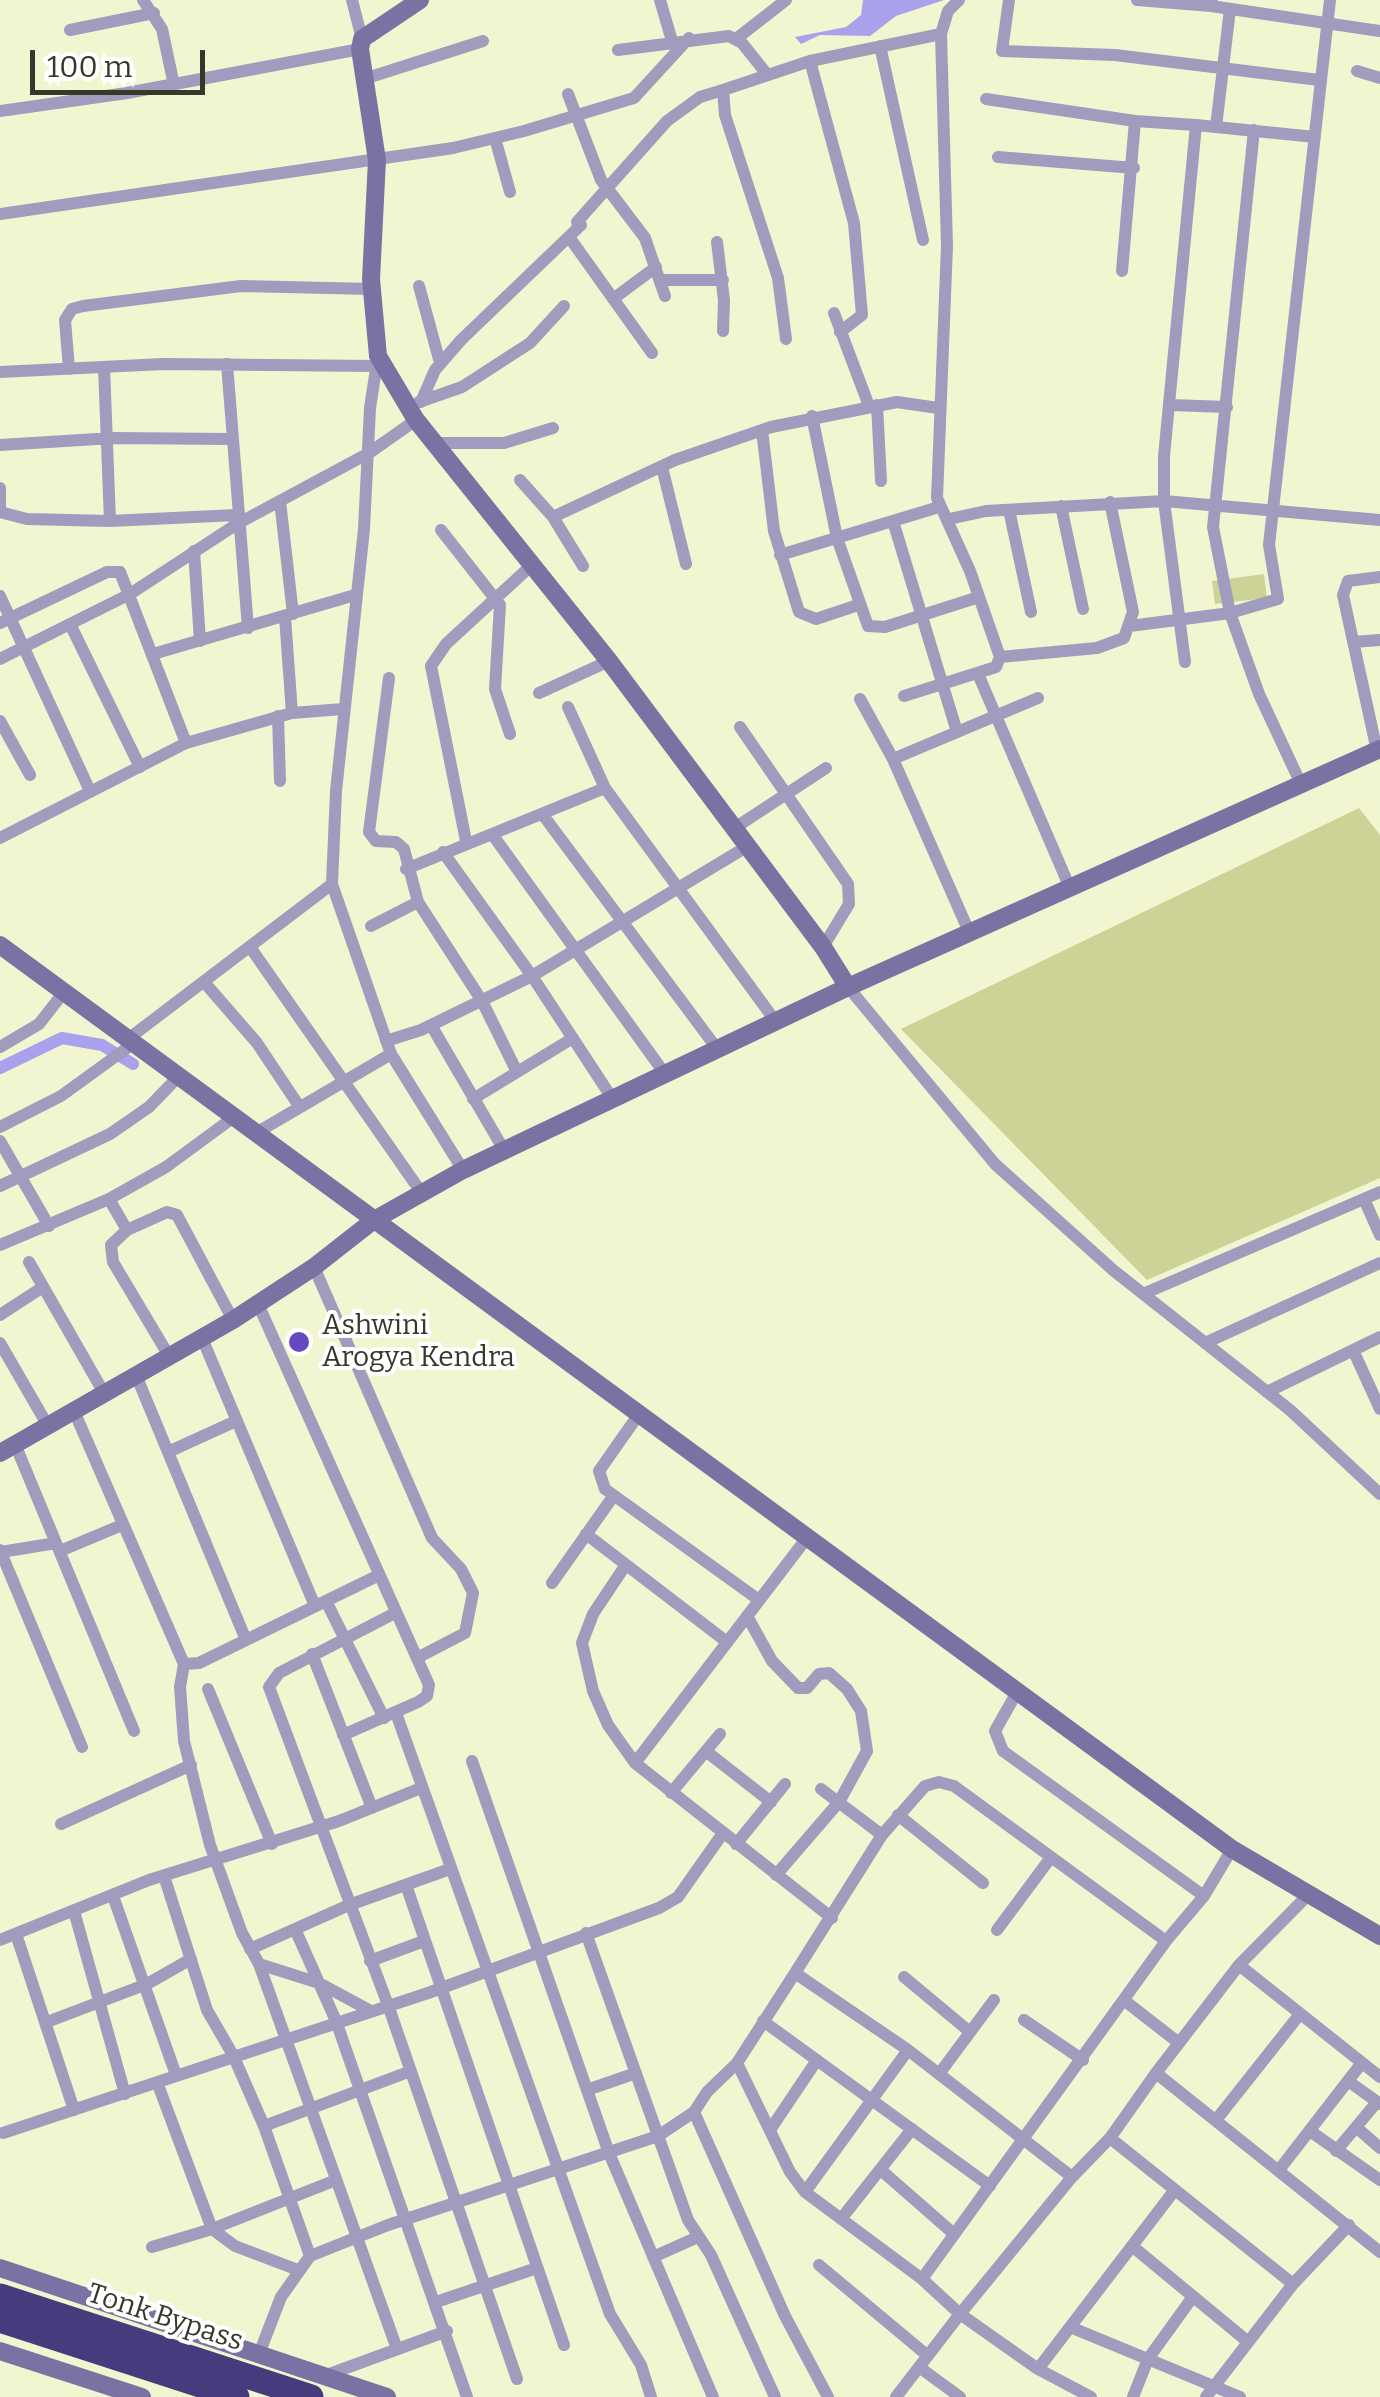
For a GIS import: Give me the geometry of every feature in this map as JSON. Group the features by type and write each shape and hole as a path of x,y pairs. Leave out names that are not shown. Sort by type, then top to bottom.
{"highway":[{"name":"Tonk Bypass","path":"0,2296 318,2386"},
{"path":"0,2320 237,2397"}],"street":[{"path":"143,0 154,13 166,41 174,85"},
{"path":"352,0 378,160 372,289 377,361 344,708 332,884 388,1047 463,1170"},
{"path":"0,112 174,85 361,44 420,0"},
{"path":"660,0 672,41"},
{"path":"736,40 786,0"},
{"path":"904,696 996,667 1000,657 944,513 938,408 947,246 942,34 948,11 959,0"},
{"path":"1010,0 1002,51 1115,56 1319,80"},
{"path":"1137,0 1212,3 1230,8 1270,7 1380,31"},
{"path":"1130,626 1230,614 1278,599 1269,546 1330,0"},
{"path":"1216,127 1230,8"},
{"path":"70,30 154,13"},
{"path":"0,659 130,594 237,520 369,453 415,409 440,363 569,238 667,122 700,97 724,90 761,66 810,61 942,34"},
{"path":"618,50 719,35 736,40 761,66"},
{"path":"0,214 378,160 495,138 623,103 645,91 689,38"},
{"path":"364,79 483,41"},
{"path":"880,46 923,240"},
{"path":"810,61 854,222 862,315 840,332"},
{"path":"1357,71 1380,78"},
{"path":"724,90 725,115 778,278 786,339"},
{"path":"568,94 609,193 644,238 665,296"},
{"path":"986,99 1135,121 1315,136"},
{"path":"1122,271 1134,168 1135,121"},
{"path":"1185,662 1164,501 1196,125"},
{"path":"1254,130 1213,526 1230,614 1259,694 1301,784"},
{"path":"495,138 510,192"},
{"path":"998,157 1134,168"},
{"path":"569,238 652,354"},
{"path":"717,242 723,280 723,332"},
{"path":"613,299 658,273 723,280"},
{"path":"69,369 66,320 68,312 84,306 241,286 372,289"},
{"path":"419,286 440,363"},
{"path":"415,409 462,387 530,344 564,306"},
{"path":"834,313 873,405 881,481"},
{"path":"0,372 377,361"},
{"path":"377,361 435,442 534,564 748,846 824,948 848,988 995,1164 1144,1294 1267,1392 1380,1494"},
{"path":"227,364 248,628"},
{"path":"104,367 110,521"},
{"path":"553,517 662,467 762,430 873,405 938,408"},
{"path":"1170,405 1227,407"},
{"path":"812,416 836,538 858,605 872,629 980,598"},
{"path":"435,442 504,443 553,428"},
{"path":"762,430 780,555 802,616 816,619 858,605"},
{"path":"0,445 107,438 232,439"},
{"path":"662,467 686,564"},
{"path":"520,480 553,517 582,566"},
{"path":"0,488 0,510 27,519 237,520"},
{"path":"280,501 289,615 280,782"},
{"path":"780,555 893,521 944,513 1110,502 1217,504 1380,520"},
{"path":"1000,657 1112,645 1130,626 1133,612 1128,576 1110,502"},
{"path":"1061,506 1083,609"},
{"path":"1009,510 1031,612"},
{"path":"893,521 957,732"},
{"path":"441,530 496,598 502,615 495,689 510,734"},
{"path":"194,551 200,641"},
{"path":"466,842 431,666 446,644 534,564"},
{"path":"5,620 107,572 120,572 186,743"},
{"path":"134,1731 58,1547 8,1449 233,1320 314,1268 374,1220 463,1170 848,988 1379,750 1342,595 1348,581 1380,577"},
{"path":"153,654 355,595"},
{"path":"0,596 5,620 24,645 90,791"},
{"path":"70,624 140,767"},
{"path":"1353,642 1380,640"},
{"path":"539,694 609,661"},
{"path":"978,674 1070,888"},
{"path":"389,678 368,826 376,841 401,844 418,902 482,1001 517,1072"},
{"path":"893,760 1038,698"},
{"path":"860,699 893,760 970,934"},
{"path":"568,707 605,788 776,1022"},
{"path":"0,838 186,743 285,714 344,708"},
{"path":"0,721 30,774"},
{"path":"740,727 848,884 849,904 824,948"},
{"path":"733,829 826,768"},
{"path":"406,869 605,788"},
{"path":"543,816 718,1050"},
{"path":"492,834 666,1074"},
{"path":"256,1132 342,1082 388,1047 532,976 748,846"},
{"path":"443,852 532,976 612,1098"},
{"path":"0,1127 61,1096 106,1066 250,946 332,884"},
{"path":"371,926 418,902"},
{"path":"250,946 288,995 342,1082 421,1192"},
{"path":"5,954 64,992 128,1045 179,1076 256,1132 1232,1850 1380,1936"},
{"path":"205,983 257,1043 299,1106"},
{"path":"0,1046 39,1024 64,992"},
{"path":"431,1025 504,1150"},
{"path":"473,1099 573,1038"},
{"path":"0,1186 110,1134 149,1108 179,1076"},
{"path":"0,1246 109,1200 184,1154 234,1117"},
{"path":"0,1140 49,1226"},
{"path":"1144,1294 1380,1192"},
{"path":"1364,1198 1380,1235"},
{"path":"109,1200 127,1230"},
{"path":"169,1356 110,1252 116,1238 127,1230 166,1212 176,1215 233,1320"},
{"path":"29,1262 104,1393"},
{"path":"1206,1343 1380,1263"},
{"path":"314,1268 427,1528 461,1569 473,1594 465,1633 417,1658"},
{"path":"0,1315 43,1286"},
{"path":"258,1304 430,1690 390,1715 343,1735"},
{"path":"1267,1392 1380,1337"},
{"path":"202,1338 321,1603 390,1715 421,1788 610,2314 641,2365 651,2397"},
{"path":"0,1344 48,1426"},
{"path":"1353,1350 1380,1409"},
{"path":"136,1375 246,1640"},
{"path":"74,1410 184,1664 181,1712 215,1861 259,1964 397,2349"},
{"path":"639,1414 598,1470 612,1498 760,1600"},
{"path":"168,1452 236,1421"},
{"path":"552,1583 612,1498"},
{"path":"82,1747 0,1551 58,1547 122,1525"},
{"path":"586,1534 726,1642"},
{"path":"635,1763 806,1539"},
{"path":"625,1566 592,1614 582,1643 593,1692 608,1725 635,1763 832,1918"},
{"path":"184,1664 199,1664 377,1576"},
{"path":"395,1613 278,1673 269,1687 388,2005 517,2378"},
{"path":"747,1616 772,1661 792,1684 807,1688 819,1674 829,1673 848,1689 861,1712 866,1758 839,1802 776,1875"},
{"path":"312,1654 372,1808"},
{"path":"208,1689 272,1844"},
{"path":"1017,1692 995,1731 1003,1752 1204,1896"},
{"path":"672,1794 720,1734"},
{"path":"707,1752 770,1802"},
{"path":"472,1761 608,2153 713,2397"},
{"path":"61,1824 191,1765"},
{"path":"258,2354 281,2297 310,2256 406,2219 658,2136 694,2112 736,2063 764,2022 882,1835 925,1786 939,1782 954,1786 1049,1860 1166,1941"},
{"path":"736,1844 785,1784"},
{"path":"0,1940 164,1876 319,1828 421,1788"},
{"path":"821,1789 882,1835"},
{"path":"898,1815 983,1883"},
{"path":"3,2133 438,1988 652,1911 678,1897 723,1834"},
{"path":"922,2279 1166,1941 1204,1896 1232,1850"},
{"path":"997,1930 1049,1860"},
{"path":"250,1948 348,1905 450,1869"},
{"path":"164,1876 207,2010 234,2054 310,2256"},
{"path":"406,1884 438,1988 564,2344"},
{"path":"896,2397 1072,2178 1110,2138 1239,1965 1308,1895"},
{"path":"113,1896 176,2075"},
{"path":"74,1912 125,2094"},
{"path":"294,1929 336,2021 467,2397"},
{"path":"586,1933 698,2236 711,2255 775,2397"},
{"path":"16,1934 74,2110"},
{"path":"370,1961 424,1942"},
{"path":"47,2022 147,1984 191,1959"},
{"path":"259,1964 320,1982 369,2010"},
{"path":"1239,1965 1380,2077"},
{"path":"795,1973 908,2050 1072,2178"},
{"path":"904,1978 970,2032"},
{"path":"939,2074 994,2000"},
{"path":"1125,2001 1179,2043"},
{"path":"1216,2120 1300,2014"},
{"path":"1024,2020 1083,2060"},
{"path":"764,2022 990,2186"},
{"path":"805,2192 908,2050"},
{"path":"770,2130 817,2060"},
{"path":"736,2063 805,2192 922,2279 960,2314 1038,2369 1085,2396"},
{"path":"1280,2170 1361,2064"},
{"path":"264,2126 411,2072"},
{"path":"587,2090 636,2073"},
{"path":"1156,2073 1380,2252"},
{"path":"1336,2151 1378,2103 1348,2081"},
{"path":"157,2082 212,2229 235,2246 298,2270"},
{"path":"694,2112 785,2316 828,2397"},
{"path":"1356,2127 1380,2148"},
{"path":"841,2218 912,2129"},
{"path":"1310,2131 1380,2179"},
{"path":"1110,2138 1293,2284"},
{"path":"882,2171 954,2234"},
{"path":"152,2246 212,2229 336,2180"},
{"path":"1038,2369 1174,2191"},
{"path":"1209,2391 1293,2284 1349,2225"},
{"path":"653,2257 698,2236"},
{"path":"1132,2246 1247,2340"},
{"path":"819,2265 960,2397"},
{"path":"0,2268 258,2354 318,2386 387,2397"},
{"path":"436,2302 537,2268"},
{"path":"1133,2397 1148,2359 1192,2298"},
{"path":"1070,2327 1148,2359 1209,2391 1240,2397"},
{"path":"318,2386 446,2331"},
{"path":"0,2351 118,2393 142,2397"}],"green space":[{"path":"1264,574 1267,598 1215,604 1212,581"},
{"path":"1359,808 1380,835 1380,1178 1147,1280 901,1029"}],"shaded area":[{"path":"863,0 944,0 896,16 870,36 820,35 801,44 795,37 846,27 861,15"}],"waterway":[{"path":"0,1068 62,1038 102,1045 133,1064"}],"place":[{"name":"Ashwini Arogya Kendra","path":"299,1342"}]}
